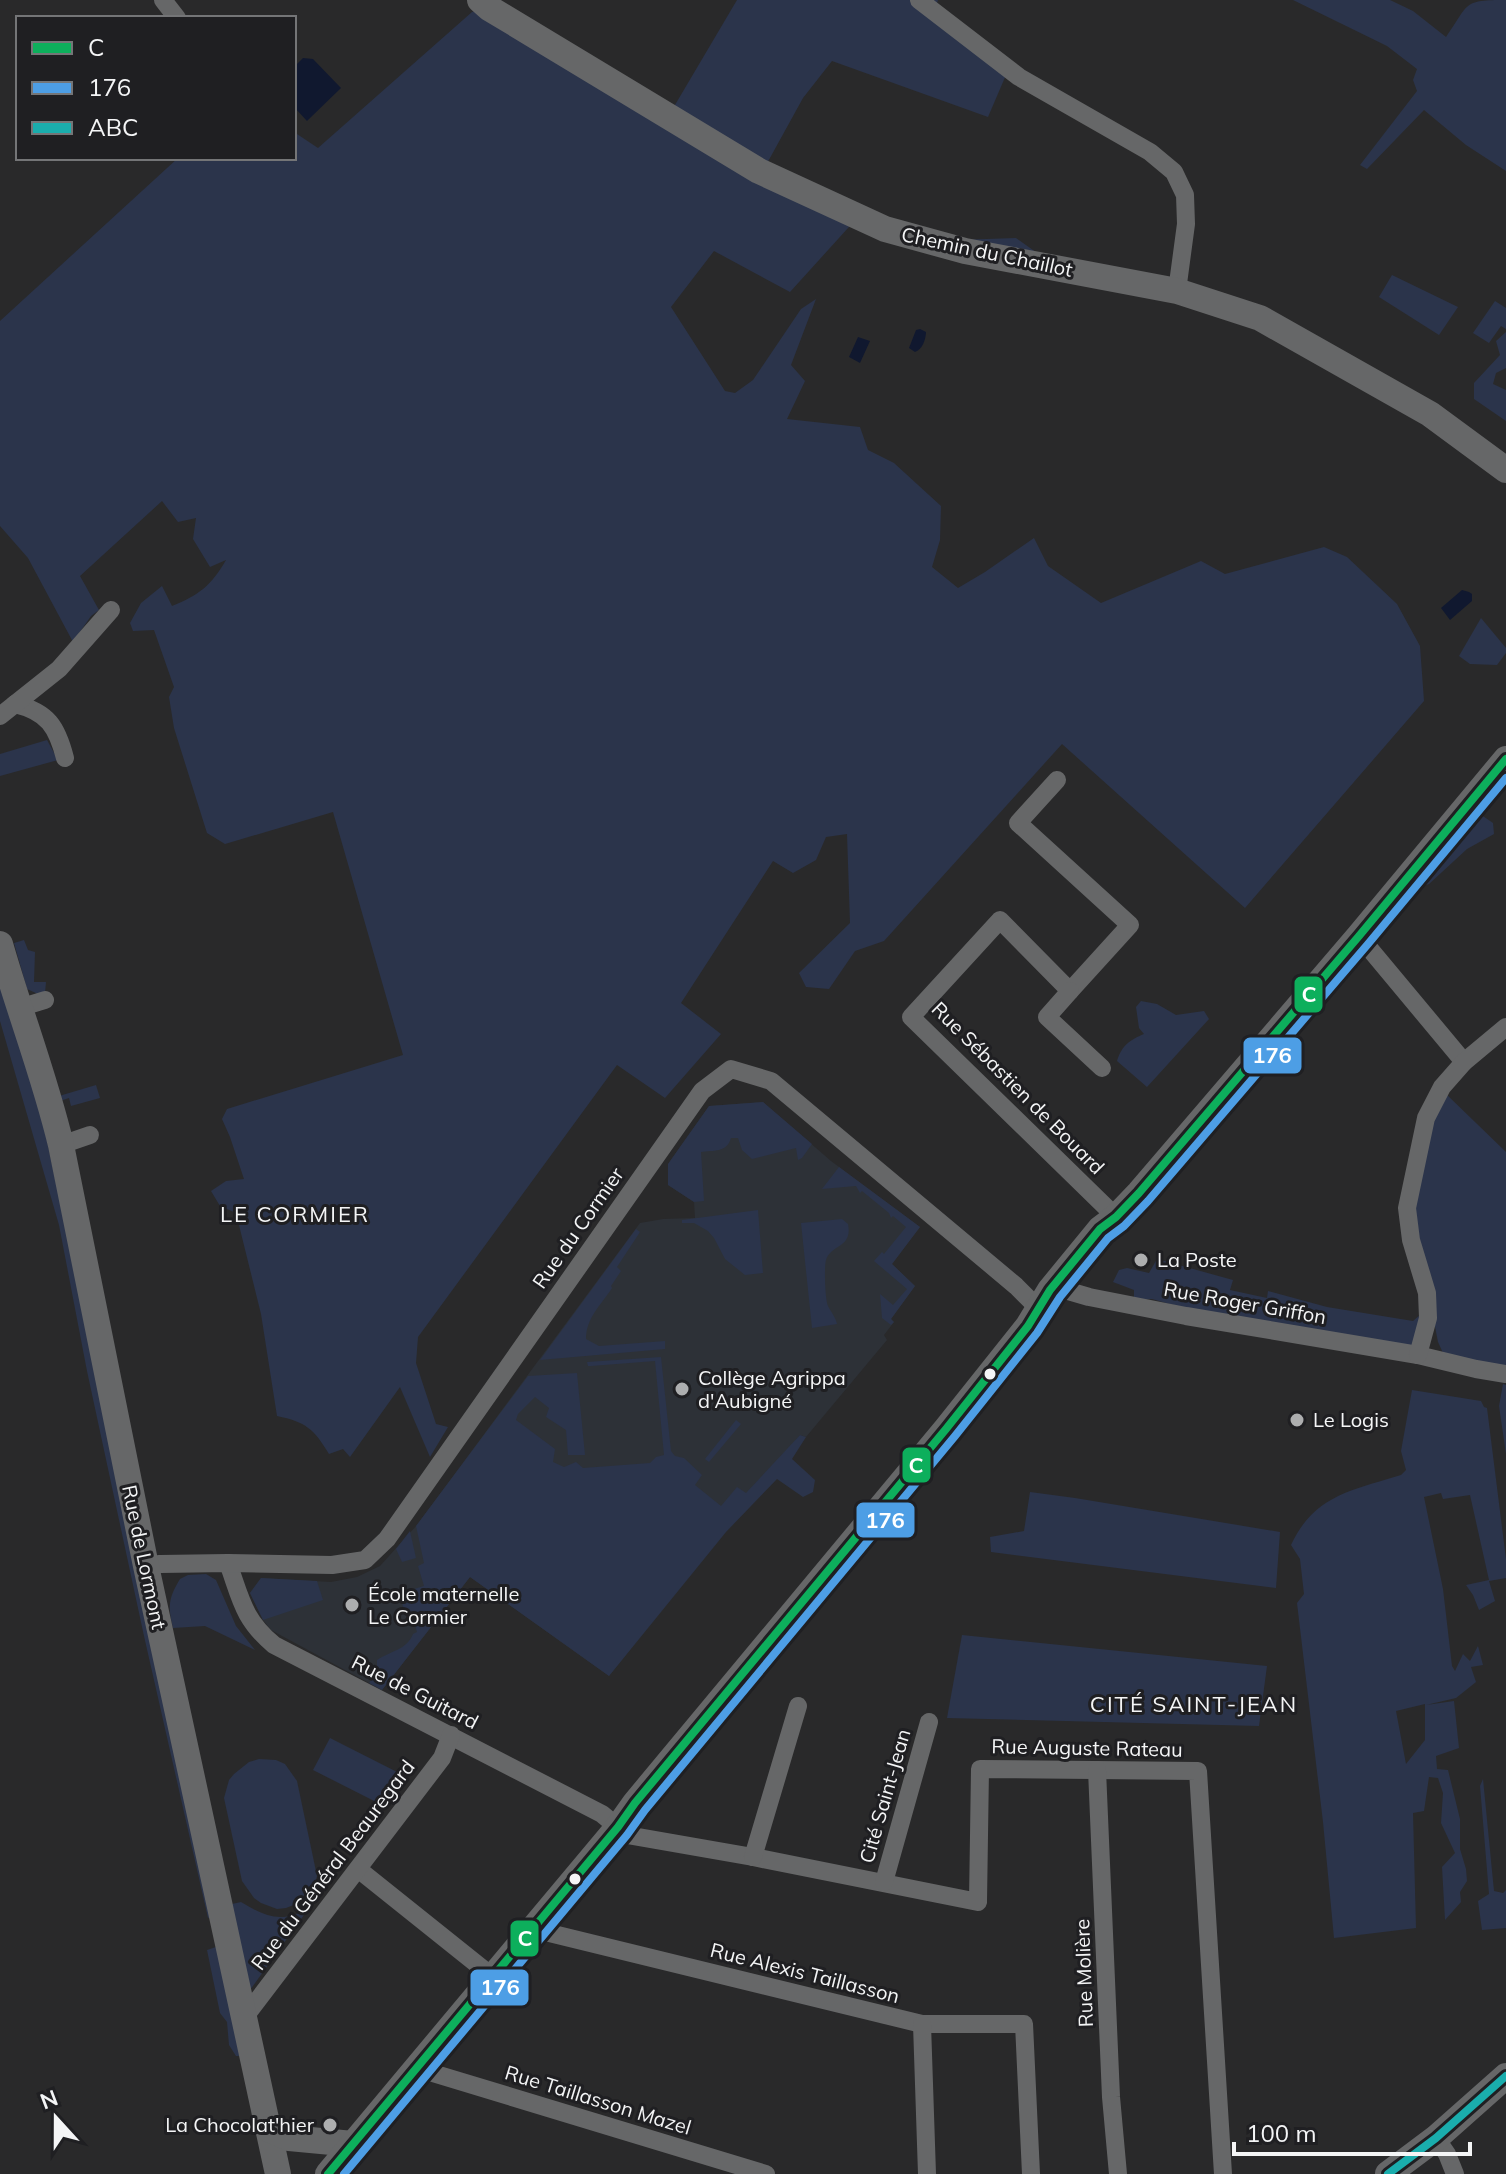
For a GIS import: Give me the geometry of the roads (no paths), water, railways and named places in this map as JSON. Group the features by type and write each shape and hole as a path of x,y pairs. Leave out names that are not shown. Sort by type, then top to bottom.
{"main road":[{"name":"Chemin du Chaillot","path":"480,0 759,171 885,229 965,251 1177,291 1260,318 1430,414 1506,470"},
{"path":"328,2174 946,1429 1039,1309 1050,1290 1100,1229 1116,1217 1359,936 1506,759"},
{"name":"Rue de Lormont","path":"0,944 55,1117 146,1566 278,2174"},
{"path":"1039,1309 1056,1301 1111,1235 1116,1217"},
{"path":"1388,2174 1436,2138 1506,2076"},
{"path":"268,2129 289,2138 353,2144"}],"street":[{"path":"163,0 175,16"},
{"path":"919,0 1019,77 1150,152 1174,172 1185,195 1186,210 1177,291"},
{"path":"8,710 59,669 111,610"},
{"path":"8,710 38,710 72,756"},
{"path":"1057,780 1018,823 1130,925 1047,1017 1102,1068"},
{"name":"Rue Sébastien de Bouard","path":"1070,991 1000,920 911,1017 1116,1217"},
{"path":"1359,936 1464,1062"},
{"path":"19,1008 45,1000"},
{"path":"1418,1355 1428,1318 1427,1293 1411,1240 1407,1208 1426,1118 1442,1087 1464,1062 1506,1027"},
{"name":"Rue du Cormier","path":"146,1566 228,1563 332,1565 365,1560 387,1539 702,1091 731,1069 771,1081 1016,1286 1039,1309"},
{"path":"61,1145 90,1135"},
{"name":"Rue Roger Griffon","path":"1065,1290 1172,1313 1418,1355 1506,1374"},
{"name":"Rue de Guitard","path":"228,1563 245,1611 255,1629 274,1645 602,1814 618,1827"},
{"path":"753,1857 798,1706"},
{"name":"Cité Saint-Jean","path":"884,1882 929,1722"},
{"name":"Rue du Général Beauregard","path":"244,2018 442,1758 451,1735"},
{"name":"Rue Auguste Rateau","path":"618,1827 627,1835 978,1902 980,1769 1198,1771 1223,2174"},
{"name":"Rue Molière","path":"1097,1770 1111,2097 1118,2174"},
{"path":"358,1869 493,1977"},
{"name":"Rue Alexis Taillasson","path":"533,1929 922,2024 1024,2024 1031,2174"},
{"path":"922,2024 927,2174"},
{"name":"Rue Taillasson Mazel","path":"416,2068 766,2174"},
{"path":"1436,2138 1455,2174"}],"place":[{"name":"La Poste","path":"1141,1260"},
{"name":"Collège Agrippa d'Aubigné","path":"682,1389"},
{"name":"Le Logis","path":"1297,1420"},
{"name":"École maternelle Le Cormier","path":"352,1605"},
{"name":"La Chocolat'hier","path":"330,2125"}],"district":[{"name":"LE CORMIER","path":"295,1214"},
{"name":"CITÉ SAINT-JEAN","path":"1194,1704"}]}
